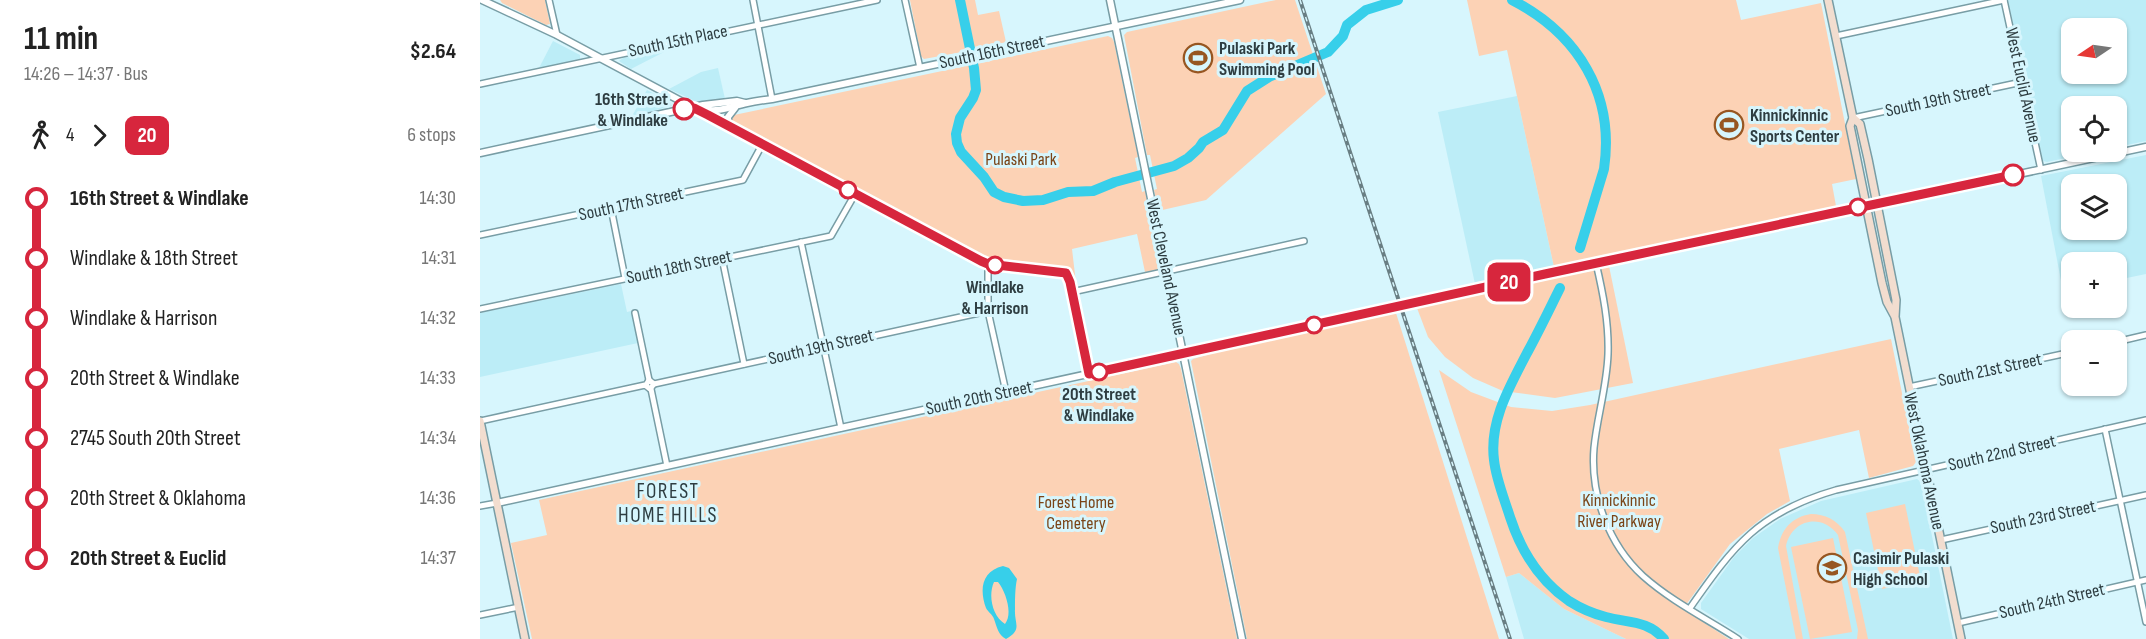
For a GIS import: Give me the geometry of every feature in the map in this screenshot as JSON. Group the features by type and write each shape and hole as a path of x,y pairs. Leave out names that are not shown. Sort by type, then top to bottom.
{"main road":[{"name":"West Oklahoma Avenue","path":"1828,0 1853,118 1850,126 1877,260 1887,302 1895,317"},
{"name":"West Oklahoma Avenue","path":"1853,118 1860,124 1877,203 1896,300 1895,317 1961,639"},
{"path":"1877,260 1888,258"},
{"path":"480,421 525,639"}],"street":[{"path":"482,0 557,35 988,264 1063,272 1069,278 1089,374"},
{"path":"549,0 557,35"},
{"path":"753,0 772,99"},
{"name":"South 15th Place","path":"480,84 876,0"},
{"path":"905,0 920,68"},
{"name":"West Cleveland Avenue","path":"1110,0 1242,639"},
{"name":"South 16th Street","path":"694,108 711,111 736,107 745,103 1240,0"},
{"path":"1836,36 2004,0"},
{"name":"West Euclid Avenue","path":"2004,0 2041,170"},
{"name":"South 19th Street","path":"1853,118 2022,82"},
{"name":"South 16th Street","path":"480,153 694,108 737,101 745,103"},
{"path":"728,126 728,117 736,107"},
{"name":"South 17th Street","path":"480,235 743,180 762,145"},
{"name":"South 20th Street","path":"480,506 1596,263 2146,147"},
{"name":"South 18th Street","path":"480,309 833,234 855,194"},
{"path":"611,208 625,278"},
{"path":"1072,292 1304,241"},
{"path":"801,242 841,428"},
{"path":"722,258 744,364"},
{"path":"1596,263 1608,336 1606,372 1594,448 1594,467 1599,500 1609,530 1626,557 1642,575 1661,591 1738,639"},
{"path":"988,264 988,311 1006,392"},
{"name":"South 19th Street","path":"480,421 988,311"},
{"path":"635,313 667,466"},
{"path":"2127,339 2146,335"},
{"name":"South 21st Street","path":"1909,387 2061,354"},
{"name":"South 22nd Street","path":"1690,608 1732,551 1750,533 1776,514 1795,504 1818,495 2146,420"},
{"path":"2105,429 2146,622"},
{"name":"South 23rd Street","path":"1941,540 2146,495"},
{"name":"South 24th Street","path":"1958,623 2146,580"},
{"path":"480,615 519,607"}],"shaded area":[{"path":"2008,0 2146,0 2146,141 2127,145 2127,96 2061,96 2061,159 2043,161"},
{"path":"553,41 580,55 580,59 539,68"},
{"path":"663,50 664,52 631,69 619,61 623,58"},
{"path":"718,68 725,99 697,102 669,89 701,72"},
{"path":"647,90 670,102 672,106 632,116"},
{"path":"1517,96 1554,267 1475,284 1438,112"},
{"path":"2146,155 2146,274 2127,278 2127,252 2061,252 2061,281 2041,176 2111,162 2127,162 2127,159"},
{"path":"621,284 627,312 631,311 638,343 480,377 480,313"},
{"name":"Casimir Pulaski High School","path":"1917,479 1921,482 1953,639 1749,639 1701,609 1701,603 1734,557 1753,538 1780,519 1821,501"},
{"path":"1519,573 1564,609 1626,639 1524,639 1506,577"}],"green space":[{"path":"500,0 545,0 550,24 546,25"},
{"path":"910,0 975,0 978,15 999,11 1006,42 924,59 921,56"},
{"path":"1276,0 1295,0 1326,94 1206,200 1158,211 1154,190 1157,189 1150,155 1147,155 1124,35 1127,32"},
{"name":"Kinnickinnic Sports Center","path":"1467,0 1736,0 1741,20 1821,3 1856,179 1832,184 1836,206 1554,267 1507,50 1479,56"},
{"name":"Pulaski Park","path":"1108,36 1114,42 1138,157 1135,158 1142,192 1145,191 1160,266 1157,270 1145,272 1137,234 1072,249 1076,283 1072,272 1064,267 986,257 733,123 730,119 734,115"},
{"path":"1609,266 1633,383 1555,398 1503,391 1473,378 1445,357 1428,337 1417,308"},
{"path":"1396,313 1499,639 1247,639 1191,361 1221,351"},
{"name":"Kinnickinnic River Parkway","path":"1891,339 1916,462 1913,466 1869,478 1859,430 1779,449 1790,501 1767,514 1730,544 1683,609 1729,639 1626,639 1564,609 1519,573 1506,577 1439,370 1471,392 1511,407 1552,411 1590,405"},
{"name":"Forest Home Cemetery","path":"1176,362 1181,369 1237,639 532,639 511,543 547,535 539,500"},
{"path":"1905,504 1921,581 1882,589 1866,513"},
{"path":"1811,514 1830,518 1845,532 1868,639 1857,639 1858,630 1838,535 1824,524 1808,522 1794,530 1786,546 1803,639 1796,639 1778,548 1788,525 1798,518"},
{"path":"1833,538 1852,632 1810,639 1791,547"}],"water":[{"path":"1003,566 1009,568 1017,579 1016,629 1006,639 999,633 986,608 983,594 987,576 996,568","holes":["994,582 998,582 1008,603 1005,624 997,616 992,605 992,587"]}],"waterway":[{"path":"960,0 974,68 976,90 960,118 956,134 957,143 961,152 984,177 994,192 1004,197 1023,201 1043,200 1068,192 1093,191 1115,182 1174,166 1188,158 1203,142 1223,130 1247,91 1269,77 1328,52 1343,36 1347,25 1366,10 1398,0"},
{"path":"1512,0 1556,30 1573,49 1587,69 1604,116 1606,142 1604,169 1580,248"},
{"path":"1560,288 1502,404 1493,446 1498,481 1520,542 1532,564 1558,593 1569,601 1597,614 1651,628 1664,639"}],"railway":[{"path":"1300,0 1510,639"}],"bus line":[{"name":"20","path":"684,109 694,108 708,115 981,261 988,264 1066,273 1070,282 1089,374 2013,175"}],"place":[{"name":"Pulaski Park Swimming Pool","path":"1198,58"},
{"name":"16th Street & Windlake","path":"684,109"},
{"name":"Kinnickinnic Sports Center","path":"1729,125"},
{"name":"Windlake & Harrison","path":"995,265"},
{"name":"20th Street & Windlake","path":"1099,372"},
{"name":"Casimir Pulaski High School","path":"1832,568"}],"district":[{"name":"FOREST HOME HILLS","path":"668,503"}]}
